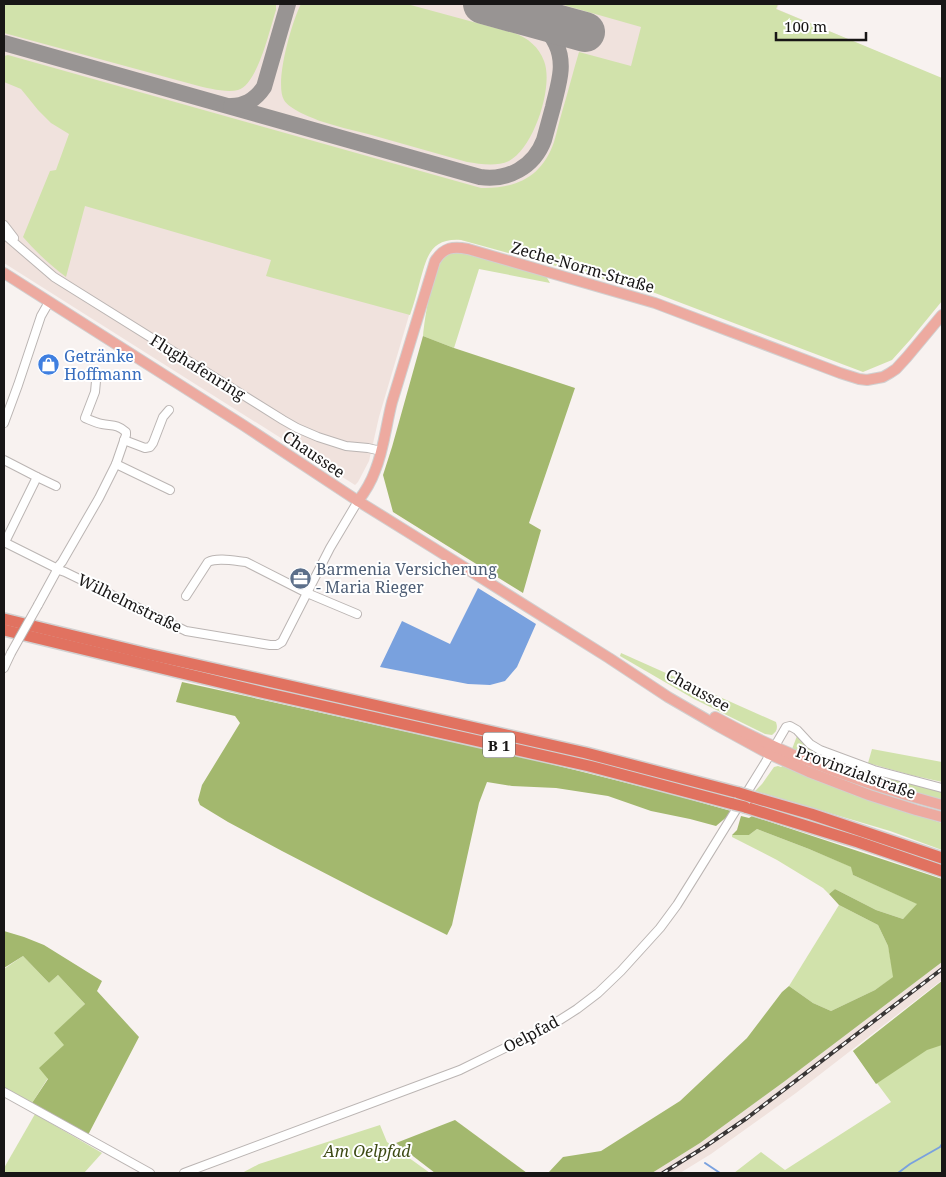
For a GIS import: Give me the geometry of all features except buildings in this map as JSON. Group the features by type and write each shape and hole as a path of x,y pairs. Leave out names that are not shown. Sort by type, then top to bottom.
{"highway":[{"name":"B 1","path":"4,619 157,656 578,751 739,793 820,817 942,858"},
{"name":"B 1","path":"4,630 265,693 589,766 745,807 858,842 942,871"}],"main road":[{"name":"Zeche-Norm-Straße","path":"358,502 375,472 392,402 435,261 438,255 449,248 468,249 655,303 859,379 883,377 896,369 942,315"},
{"name":"Chaussee","path":"4,273 243,425 358,502 432,546 610,658 772,750"},
{"name":"Provinzialstraße","path":"772,750 790,754 856,780 942,805"},
{"name":"Provinzialstraße","path":"772,750 809,772 869,795 942,817"}],"street":[{"name":"Flughafenring","path":"4,225 28,255"},
{"name":"Flughafenring","path":"4,234 48,272 67,285 283,420 318,437 346,446 381,451"},
{"path":"4,423 41,316 49,302"},
{"path":"4,668 56,569 62,562 99,498 116,464 126,435 126,432 121,428 85,418 95,392 96,381"},
{"path":"124,440 149,448 163,418 169,410"},
{"path":"4,460 56,486"},
{"path":"116,464 170,490"},
{"path":"4,542 37,477"},
{"name":"Wilhelmstraße","path":"4,542 54,566 56,569 186,630 277,645 282,642 330,548 358,502"},
{"path":"186,596 208,562 215,560 246,562 307,594 357,614"},
{"name":"Provinzialstraße","path":"772,750 783,730 790,726 797,730 810,744 820,750 874,770 942,788"},
{"name":"Oelpfad","path":"184,1173 460,1070 552,1025 577,1009 622,971 660,928 677,905 772,750"},
{"path":"4,1092 150,1173"}],"shaded area":[{"path":"4,4 779,4 777,9 942,79 651,289 520,252 447,237 428,251 379,417 369,461 355,485 4,263"},
{"path":"942,962 942,980 796,1093 711,1154 680,1173 652,1173 700,1143"}],"green space":[{"path":"4,4 276,4 276,10 252,78 245,86 238,90 228,91 195,85 4,33"},
{"path":"301,4 407,4 514,33 524,38 539,51 544,61 546,72 544,100 534,130 518,154 509,161 499,164 472,163 326,123 295,110 284,100 281,92 281,80 285,52"},
{"path":"560,4 778,4 776,9 942,78 942,301 892,360 863,372 655,293 461,240 442,242 432,251 425,264 410,315 266,276 271,260 85,206 66,277 43,258 23,237 50,171 56,170 69,134 51,123 21,89 4,82 4,56 8,55 481,188 494,188 516,183 526,178 535,172 549,154 579,52 631,66 641,27"},
{"path":"451,253 462,253 546,276 550,283 479,269 454,348 423,336 427,308 438,267 442,260"},
{"path":"423,336 575,388 529,523 541,530 523,593 393,512 383,475"},
{"path":"621,653 776,722 776,731 772,735 765,734 694,699 620,656"},
{"path":"182,682 535,760 731,811 716,826 651,811 608,796 556,788 512,786 487,782 479,803 452,925 447,935 282,851 200,805 198,800 202,785 240,723 235,716 176,702"},
{"path":"797,736 808,748 831,759 886,778 942,791 942,801 844,771 792,749"},
{"path":"872,749 942,762 942,782 868,763"},
{"path":"786,764 854,795 942,823 942,850 890,831 755,791 774,767 781,767"},
{"path":"741,816 749,818 752,816 942,879 942,962 700,1143 652,1173 548,1173 563,1157 601,1151 680,1101 747,1038 782,992 789,986 813,1003 831,1011 875,990 893,977 888,946 878,925 839,905 829,894 835,889 876,910 903,919 917,904 853,875 851,867 757,829 749,835 732,835 737,830"},
{"path":"757,829 852,867 853,875 918,904 903,919 876,910 835,889 829,894 823,888 777,860 732,837 732,835 749,835"},
{"path":"839,905 878,925 888,946 894,977 875,990 831,1011 813,1003 789,986"},
{"path":"4,931 44,945 102,981 97,991 139,1037 88,1135 32,1103 48,1079 39,1068 64,1045 54,1033 85,1004 58,975 49,983 23,956 4,968"},
{"path":"23,956 49,983 58,975 85,1004 55,1033 65,1045 40,1068 48,1078 32,1103 4,1089 4,969"},
{"path":"942,981 942,1173 734,1173 761,1152 785,1170 891,1102 853,1051"},
{"path":"942,981 942,1045 927,1050 876,1084 853,1051"},
{"path":"35,1114 102,1153 84,1173 4,1173 4,1168"},
{"path":"455,1120 527,1173 435,1173 396,1143"},
{"name":"Am Oelpfad","path":"380,1125 387,1142 430,1173 242,1173 259,1164"}],"water":[{"path":"478,588 536,624 517,667 505,681 490,685 468,684 380,667 402,621 450,644"}],"waterway":[{"path":"898,1173 942,1144"},
{"path":"705,1163 720,1173"}],"taxiway":[{"path":"231,106 241,105 250,101 264,87 288,4"},
{"path":"4,43 480,177 490,178 500,177 519,170 527,165 540,150 559,83 561,67 556,44 542,26 522,15"}],"runway":[{"path":"483,4 585,32"}],"railway":[{"path":"663,1173 747,1118 942,969"}],"place":[{"name":"Getränke Hoffmann","path":"48,365"},
{"name":"Barmenia Versicherung - Maria Rieger","path":"300,578"}]}
